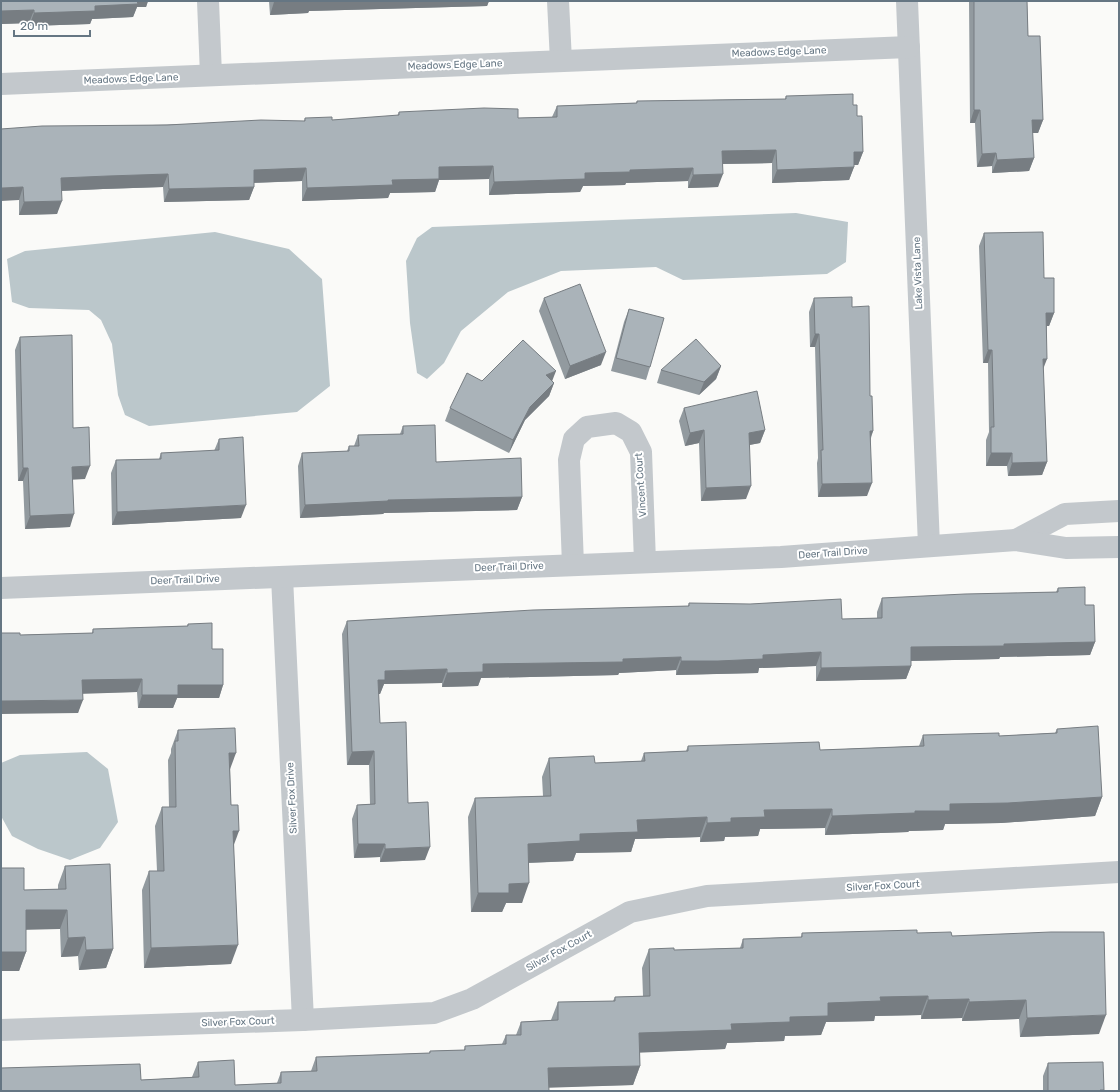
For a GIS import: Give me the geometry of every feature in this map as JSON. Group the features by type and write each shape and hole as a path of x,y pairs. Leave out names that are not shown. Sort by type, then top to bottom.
{"street":[{"path":"208,1 211,75"},
{"path":"558,1 561,61"},
{"name":"Lake Vista Lane","path":"907,1 930,546"},
{"name":"Meadows Edge Lane","path":"1,84 909,47"},
{"name":"Vincent Court","path":"573,565 569,460 574,439 587,427 616,423 631,432 641,452 645,562"},
{"path":"1016,540 1065,514 1119,511"},
{"path":"1016,540 1066,548 1119,547"},
{"name":"Deer Trail Drive","path":"1,588 781,557 1016,540"},
{"name":"Silver Fox Drive","path":"282,577 303,1020"},
{"name":"Silver Fox Court","path":"1,1030 303,1020 434,1013 472,999 630,912 707,896 1119,872"}],"shaded area":[{"path":"796,213 848,222 846,262 827,274 683,280 656,267 561,271 508,292 461,331 444,363 427,379 417,373 410,323 406,261 417,238 432,227"},
{"path":"215,232 289,249 322,279 330,386 297,412 149,426 125,415 118,395 112,344 101,320 89,310 29,308 12,302 7,259 25,251"},
{"path":"87,752 108,769 118,822 100,848 70,860 38,849 12,836 1,816 1,763 20,755"}],"building":[{"path":"1,1 137,1 138,4 95,6 95,11 34,13 34,10 1,11"},
{"path":"274,1 299,1 274,2"},
{"path":"974,1 1027,1 1028,36 1040,36 1043,120 1032,120 1034,158 997,160 996,153 982,154 980,110 974,110"},
{"path":"853,94 853,105 857,105 857,116 862,116 863,152 854,152 854,167 777,170 776,150 722,151 723,174 693,175 693,168 630,170 630,172 585,173 585,179 494,182 493,166 439,167 439,179 392,180 393,185 307,188 306,168 254,170 254,187 169,189 168,174 61,178 62,201 24,202 23,187 1,188 1,129 42,126 167,125 261,120 305,121 305,118 332,117 332,120 399,115 399,112 484,108 518,109 518,118 557,117 557,106 637,103 637,101 786,99 786,96"},
{"path":"1043,232 1044,278 1054,278 1054,313 1046,313 1047,359 1043,359 1047,462 1012,463 1012,453 991,453 991,427 994,427 992,350 988,350 984,233"},
{"path":"580,284 606,352 570,366 544,298"},
{"path":"852,297 852,307 869,306 870,396 872,396 873,431 870,431 872,483 822,484 821,450 823,450 819,334 815,334 814,298"},
{"path":"629,309 664,318 650,367 616,358"},
{"path":"72,335 73,428 89,427 90,466 72,467 74,514 30,516 28,468 23,468 20,337"},
{"path":"696,339 721,366 704,382 661,370"},
{"path":"523,340 556,371 546,375 554,383 530,407 513,440 450,408 467,373 482,381"},
{"path":"757,391 765,430 749,433 751,486 706,488 704,430 690,433 684,408"},
{"path":"435,425 436,462 521,458 522,497 388,500 305,505 302,453 349,451 349,446 359,446 358,435 403,434 403,426"},
{"path":"243,437 246,505 117,512 116,460 161,459 161,453 219,450 219,439"},
{"path":"1085,587 1085,605 1094,605 1095,642 1004,644 1004,646 911,647 911,666 821,668 821,652 763,655 763,659 718,661 681,661 681,657 623,659 623,662 483,664 483,672 447,673 447,669 385,671 385,680 378,680 380,723 406,722 408,803 428,802 430,847 385,849 385,844 358,844 357,805 375,804 374,751 352,752 347,621 533,610 689,606 689,603 750,604 841,599 842,619 882,618 882,598 1058,592 1058,588"},
{"path":"212,623 212,649 223,649 223,685 178,685 178,695 142,695 142,679 82,680 83,700 1,701 1,633 20,633 20,635 93,633 93,629 188,626 188,624"},
{"path":"1098,726 1102,797 1008,803 950,804 950,811 915,811 915,813 832,816 832,809 764,810 765,817 731,818 731,822 707,823 707,817 637,820 638,832 580,834 580,841 528,844 529,883 509,884 509,893 478,893 475,798 551,796 549,758 594,756 595,763 645,761 644,753 688,751 688,746 819,742 820,750 924,746 923,735 999,733 999,736 1057,733 1057,729"},
{"path":"235,728 236,753 229,753 231,805 238,805 239,831 233,831 238,945 151,948 149,871 164,871 162,807 176,807 175,741 178,741 178,730"},
{"path":"110,864 113,949 86,950 85,937 68,938 67,910 26,910 26,952 1,952 1,868 24,868 24,890 66,889 65,866"},
{"path":"917,930 917,933 951,932 952,936 1051,932 1104,932 1106,1015 1027,1018 1026,1000 969,1002 969,999 928,1000 928,996 880,997 881,1001 828,1003 828,1016 790,1017 790,1022 731,1024 732,1030 639,1033 640,1066 548,1068 549,1091 1,1091 1,1068 140,1064 141,1080 199,1077 198,1062 234,1060 235,1085 281,1083 281,1072 317,1071 316,1057 430,1053 430,1051 465,1050 465,1046 506,1044 506,1035 521,1035 521,1022 558,1020 558,1002 615,1001 615,997 650,996 649,949 674,948 674,950 743,948 743,939 802,937 802,933"},
{"path":"1103,1062 1104,1090 1048,1091 1048,1063"}]}
